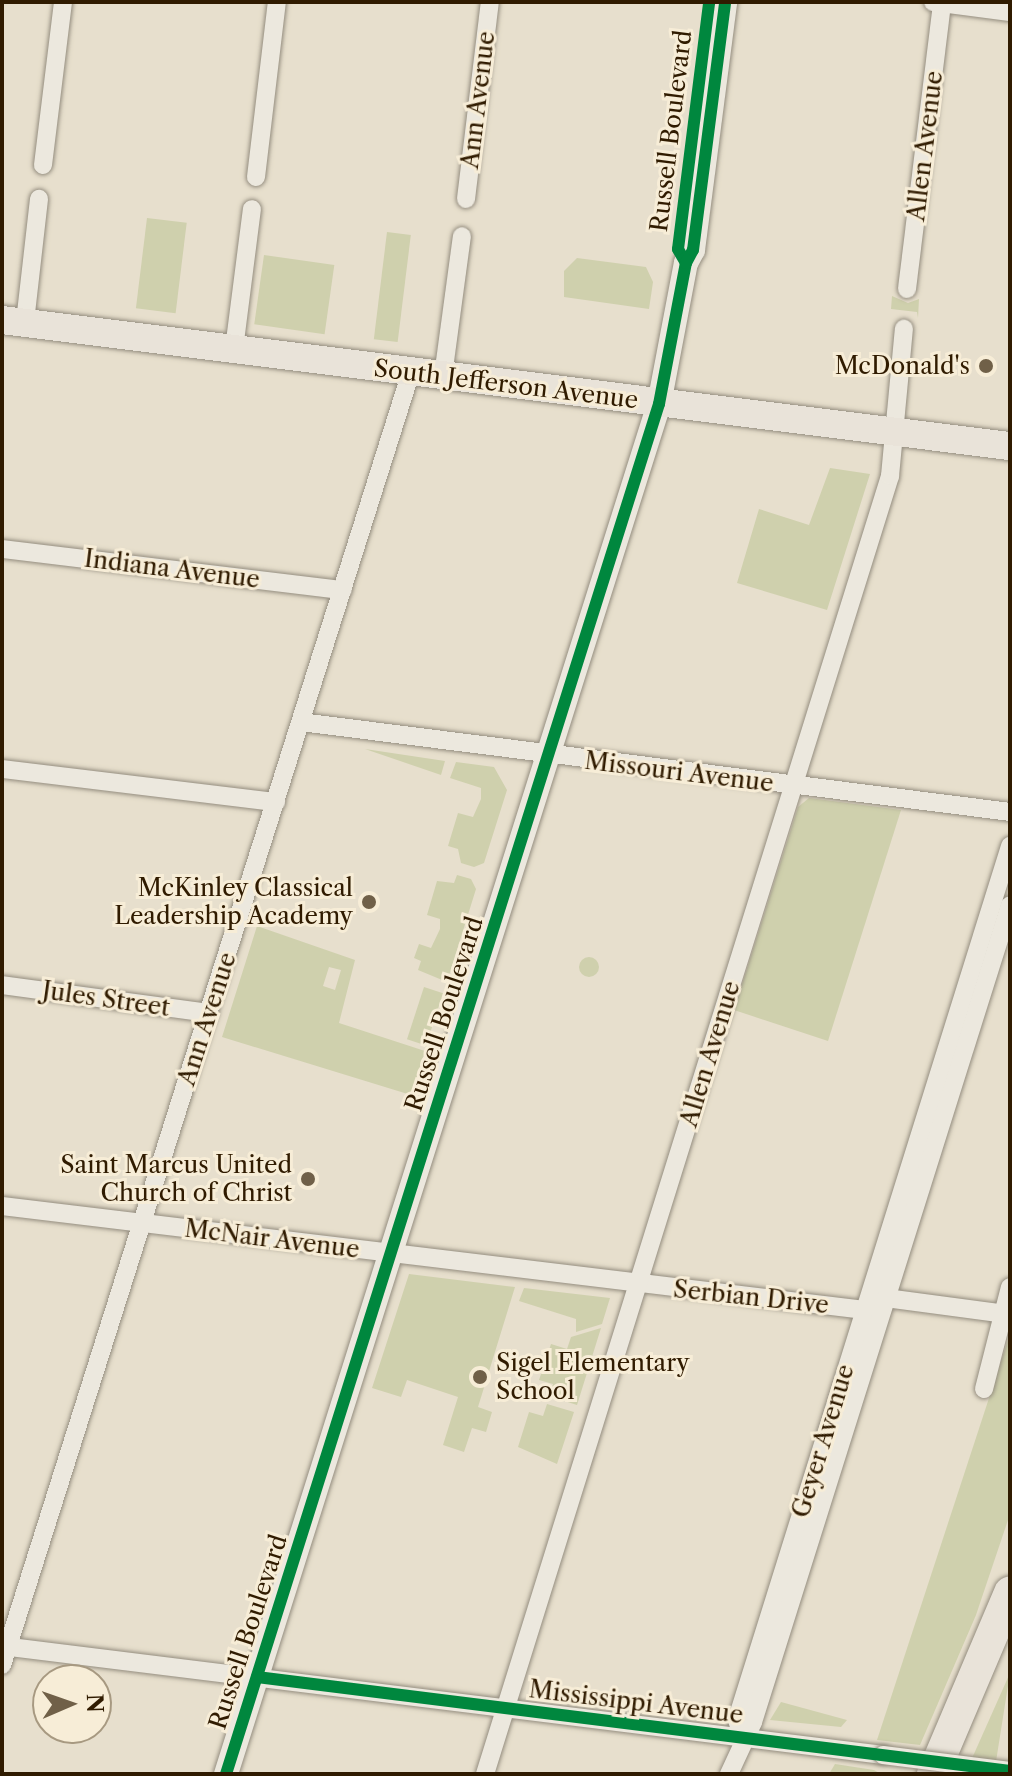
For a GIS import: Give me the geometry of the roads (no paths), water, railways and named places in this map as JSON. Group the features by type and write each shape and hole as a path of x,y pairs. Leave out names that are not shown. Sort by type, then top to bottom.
{"highway":[{"path":"933,1774 985,1658 1010,1593"},
{"path":"954,1774 992,1693 1010,1636"},
{"path":"911,1774 985,1658"}],"main road":[{"name":"Russell Boulevard","path":"686,263 678,249 709,2"},
{"name":"Russell Boulevard","path":"226,1774 659,404 686,263 693,250 725,2"},
{"name":"South Jefferson Avenue","path":"14,321 894,435 1010,446"}],"street":[{"path":"43,165 63,2"},
{"path":"256,177 277,2"},
{"name":"Ann Avenue","path":"466,199 490,2"},
{"path":"939,2 1010,12"},
{"name":"Allen Avenue","path":"907,289 939,2"},
{"path":"14,321 39,199"},
{"path":"234,349 252,209"},
{"path":"443,376 462,236"},
{"name":"Allen Avenue","path":"485,1774 890,476 904,329"},
{"name":"Ann Avenue","path":"2,1665 5,1647 143,1222 411,372"},
{"name":"Indiana Avenue","path":"2,549 343,590"},
{"name":"Missouri Avenue","path":"301,722 1010,812"},
{"path":"2,769 276,802"},
{"name":"Geyer Avenue","path":"742,1737 737,1719 865,1310 924,1148 967,1013 1010,846"},
{"name":"Geyer Avenue","path":"967,1013 1010,905"},
{"name":"Jules Street","path":"2,985 209,1013"},
{"name":"Geyer Avenue","path":"729,1774 742,1737 753,1722 886,1298 924,1148"},
{"name":"McNair Avenue","path":"2,1206 638,1284"},
{"name":"Serbian Drive","path":"638,1284 865,1310"},
{"path":"984,1389 1006,1314 1010,1287"},
{"path":"865,1310 886,1298 1006,1314"},
{"name":"Mississippi Avenue","path":"5,1647 1010,1771"}],"place":[{"name":"McDonald's","path":"986,366"},
{"name":"McKinley Classical Leadership Academy","path":"369,902"},
{"name":"Saint Marcus United Church of Christ","path":"308,1179"},
{"name":"Sigel Elementary School","path":"480,1377"}]}
